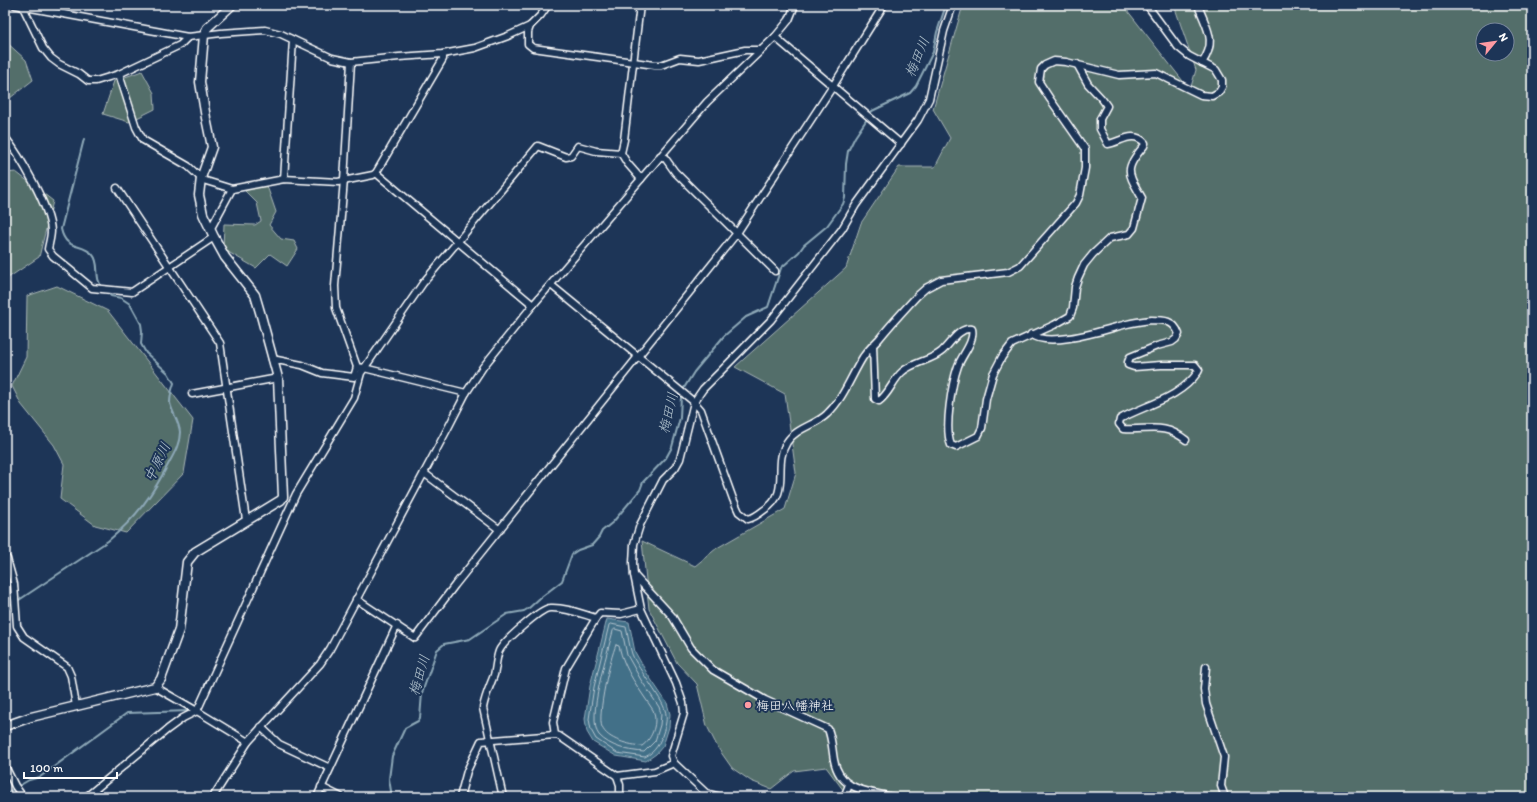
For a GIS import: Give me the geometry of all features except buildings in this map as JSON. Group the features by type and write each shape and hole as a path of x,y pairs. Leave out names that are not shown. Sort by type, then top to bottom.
{"street":[{"path":"15,5 188,37 265,30 281,34 332,58 351,62 399,56 443,54 475,48 530,26 542,15 548,5"},
{"path":"5,726 31,717 155,687 161,679 179,630 187,562 195,552 284,497 278,378 255,295 225,257 203,214 199,195 201,178 212,147 200,82 204,35 207,28 232,5"},
{"path":"640,5 624,140 621,152 627,163 641,178"},
{"path":"213,797 248,742 320,664 330,649 466,393 483,368 533,305 707,102 775,37 789,20 795,5"},
{"path":"356,599 415,638 737,233 884,5"},
{"path":"721,797 706,795 674,763 671,756 684,713 684,703 641,609 634,575 634,544 640,525 664,480 675,468 680,459 694,402 703,389 716,375 771,320 842,229 856,205 918,120 929,99 944,31 953,5"},
{"path":"551,285 694,402 700,410 739,512 748,518 751,518 766,510 775,502 779,495 781,464 790,438 802,429 827,415 839,400 864,356 926,288 941,280 1008,272 1020,266 1076,203 1080,195 1085,168 1086,149 1039,82 1041,69 1045,65 1054,61 1077,64 1119,75 1156,73 1201,95 1212,96 1219,92 1222,87 1222,80 1216,70 1189,56 1178,47 1147,5"},
{"path":"1198,5 1210,37 1210,51 1202,63"},
{"path":"24,7 42,48 59,64 79,74 88,81 96,81 119,74 180,45 188,37"},
{"path":"530,26 528,32 528,44 533,48 661,65 680,58 699,60 745,50 760,50"},
{"path":"775,37 901,144"},
{"path":"284,179 293,40"},
{"path":"119,74 136,127 143,140 188,166 201,178 232,188 284,179 338,182 373,176 376,173 443,59 443,54"},
{"path":"272,359 302,365 322,373 354,376 357,368 336,308 335,286 344,180 351,62"},
{"path":"873,345 875,399 879,401 902,372 941,352 956,336 967,329 972,329 972,339 958,366 952,388 948,422 948,439 951,445 956,447 978,436 982,428 986,399 993,374 1002,357 1012,344 1070,316 1073,308 1076,282 1084,265 1092,254 1110,238 1129,234 1134,228 1142,198 1129,172 1131,161 1145,143 1141,139 1134,137 1108,144 1100,129 1100,119 1107,106 1088,84 1077,64"},
{"path":"5,137 37,190 49,219 51,231 48,249 53,256 92,288 132,292 214,237"},
{"path":"86,797 168,729 183,718 197,711 296,494 354,398 361,373 423,283 457,242 538,146 566,157 571,156 578,146 596,151 621,152"},
{"path":"660,156 665,158 675,172 775,271"},
{"path":"376,173 533,305"},
{"path":"117,188 220,343 246,520"},
{"path":"210,228 232,188"},
{"path":"1031,334 1034,337 1046,339 1067,339 1151,320 1162,320 1172,323 1177,328 1179,334 1176,339 1172,342 1157,346 1130,357 1128,365 1134,367 1195,365 1199,370 1198,372 1182,390 1160,402 1129,414 1120,419 1119,424 1123,429 1157,428 1171,430 1186,440"},
{"path":"357,368 364,368 466,393"},
{"path":"192,394 278,378"},
{"path":"424,473 500,530"},
{"path":"284,492 296,494"},
{"path":"5,556 14,584 17,626 24,637 67,666 70,671 76,706"},
{"path":"634,575 672,616 691,648 713,670 765,700 828,729 832,738 834,761 842,779 852,788 892,797"},
{"path":"503,797 483,708 486,694 494,675 500,650 520,629 541,611 550,608 596,618"},
{"path":"555,735 553,722 566,668 596,618 600,613 621,614 641,609"},
{"path":"317,797 397,625"},
{"path":"1206,667 1204,689 1206,704 1224,757 1221,786 1225,797"},
{"path":"155,687 248,742"},
{"path":"261,727 279,744 330,768"},
{"path":"460,797 467,771 481,741 555,735 559,736 617,776 620,785 620,797"},
{"path":"617,776 655,771 674,763"},
{"path":"5,766 23,797"},
{"path":"844,797 849,785"},
{"path":"321,788 341,797"}],"green space":[{"path":"963,5 1123,5 1190,90 1196,70 1174,5 1532,5 1532,797 850,797 826,767 794,771 771,789 751,781 732,768 718,748 707,726 697,684 677,663 649,609 642,541 695,566 717,548 785,509 796,473 785,394 735,367 846,268 861,223 899,167 935,167 950,138 933,109"},
{"path":"5,41 26,60 33,80 5,102"},
{"path":"142,71 154,93 155,109 129,122 103,114 114,81"},
{"path":"16,172 53,201 39,257 5,280 5,173"},
{"path":"267,186 276,212 269,225 281,239 294,241 298,249 287,266 270,254 256,268 223,249 224,224 255,225 261,221 257,203 245,191 255,187"},
{"path":"57,286 108,311 193,420 184,473 126,533 95,525 60,499 64,464 54,445 21,404 12,386 26,357 27,296"}],"water":[{"path":"607,619 629,622 635,652 648,675 667,703 670,714 669,727 663,746 656,754 646,761 616,756 593,742 587,732 585,719 590,686"}],"waterway":[{"name":"梅田川","path":"392,797 389,779 392,756 405,728 418,721 420,718 422,693 437,650 444,644 470,639 507,614 524,611 562,581 572,554 592,545 602,531 613,522 640,490 643,482 666,458 672,447 680,418 681,396 684,388 694,372 724,336 746,317 768,307 781,268 799,252 804,245 827,226 843,204 845,198 848,151 855,137 872,111 910,93 916,86 933,52 937,32 946,5"},
{"name":"中原川","path":"84,139 61,229 63,236 70,244 89,251 93,255 97,263 98,280 103,288"},
{"name":"中原川","path":"5,603 13,604 108,541 128,523 151,494 164,473 178,444 180,432 170,403 174,383 168,373 146,353 141,344 141,324 130,304 121,298 111,296 106,291"},
{"path":"5,794 29,780 40,777 127,713 190,711"}],"place":[{"name":"梅田八幡神社","path":"748,705"}]}
